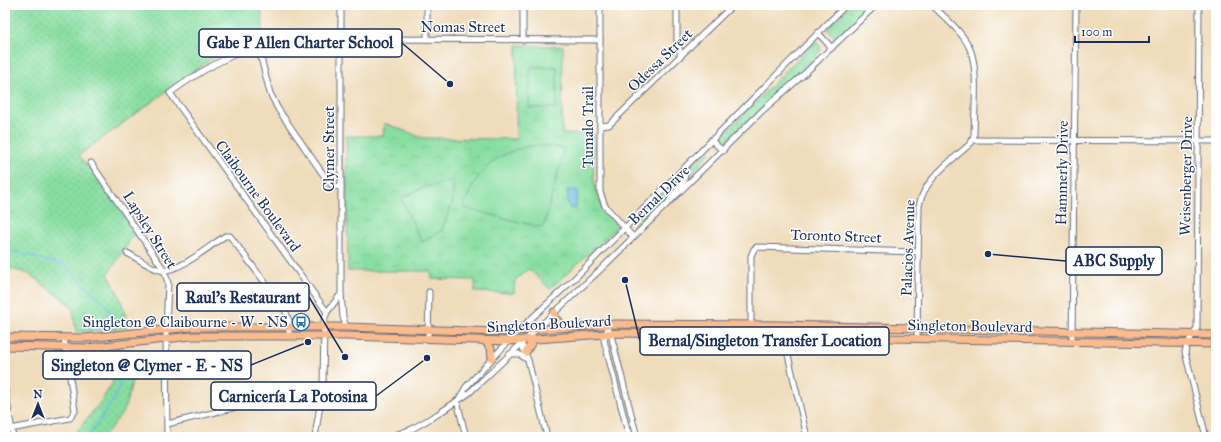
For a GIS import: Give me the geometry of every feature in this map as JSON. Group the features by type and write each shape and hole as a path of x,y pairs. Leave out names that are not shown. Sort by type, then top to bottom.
{"main road":[{"path":"554,312 556,319 563,327"},
{"name":"Singleton Boulevard","path":"5,336 64,338 104,337 166,329 289,327 429,329 467,332 518,331 608,324 781,325 1216,335"},
{"path":"958,329 958,338"},
{"name":"Singleton Boulevard","path":"5,346 65,349 107,347 166,338 289,336 428,338 523,342 608,333 917,337 1216,344"},
{"path":"526,352 533,340"},
{"path":"486,341 491,348 492,358"}],"street":[{"name":"Clymer Street","path":"341,5 341,294 346,327"},
{"path":"427,5 427,39"},
{"path":"523,5 523,40"},
{"name":"Tumalo Trail","path":"600,5 600,192 605,206 633,237"},
{"path":"677,5 677,41 681,56"},
{"name":"Odessa Street","path":"600,126 609,124 733,5"},
{"name":"Bernal Drive","path":"457,401 466,387 518,331 574,278 846,5"},
{"name":"Bernal Drive","path":"388,437 412,429 469,393 669,203 763,110 832,48 876,5"},
{"path":"932,5 965,40 972,56 974,70 974,140 1216,141"},
{"name":"Hammerly Drive","path":"1072,341 1076,5"},
{"name":"Weisenberger Drive","path":"1187,344 1197,328 1199,5"},
{"path":"818,32 832,48"},
{"name":"Nomas Street","path":"170,93 199,72 225,59 258,46 283,41 341,39 600,40"},
{"path":"258,46 270,92 285,122 327,180 333,186 341,187"},
{"name":"Claibourne Boulevard","path":"170,93 327,312"},
{"path":"711,140 722,151"},
{"name":"Palacios Avenue","path":"917,337 919,206 921,195 929,181 974,140"},
{"name":"Lapsley Street","path":"91,163 164,270 168,284 166,329 167,437"},
{"path":"669,203 673,194 684,180 685,173 682,170"},
{"path":"127,253 152,266 164,270 174,269 225,236 233,238 285,309 289,327 289,336"},
{"name":"Toronto Street","path":"751,325 751,256 754,249 762,246 918,252"},
{"path":"428,338 429,292"},
{"path":"315,437 323,386 323,327 327,312 341,294"},
{"path":"608,324 608,333 637,437"},
{"path":"751,325 751,335"},
{"path":"781,325 782,335 807,437"},
{"path":"608,333 604,340 629,437"},
{"path":"5,430 70,418 75,411 64,338"},
{"path":"523,342 547,437"},
{"path":"1187,344 1185,352 1206,437"},
{"path":"510,354 519,354 528,360"},
{"path":"167,424 323,386"},
{"path":"5,390 13,437"},
{"path":"457,401 466,437"}],"green space":[{"path":"5,5 261,5 264,41 234,49 211,59 79,155 120,209 135,233 108,274 118,293 123,307 126,328 76,332 73,309 68,303 29,274 5,267"},
{"path":"850,5 871,5 836,39 827,29"},
{"path":"815,41 822,49 798,76 727,141 722,136"},
{"path":"517,45 563,46 562,134 594,134 594,173 597,195 608,216 618,227 550,289 529,269 515,280 514,293 475,292 475,280 432,279 431,271 348,271 346,136 383,136 384,123 423,138 516,139"},
{"path":"530,67 557,67 557,108 529,108"},
{"path":"530,146 553,146 564,149 544,225 540,227 464,208 473,185 488,166 507,153"},
{"path":"708,149 710,152 692,174 688,169"},
{"path":"680,176 683,178 680,184 669,198 655,213 636,229 634,225 636,222"},
{"path":"453,180 453,200 442,230 422,242 402,201 403,197 425,187"},
{"path":"130,349 132,382 124,411 103,437 72,437 102,400 113,382 105,353"}],"water":[{"path":"567,190 578,190 576,208 569,208"}],"waterway":[{"path":"5,249 63,265 104,302 110,313 114,333"},
{"path":"88,437 109,407 120,383 121,367 116,346"}],"place":[{"name":"Gabe P Allen Charter School","path":"450,84"},
{"name":"ABC Supply","path":"988,254"},
{"name":"Bernal/Singleton Transfer Location","path":"625,280"},
{"name":"Singleton @ Claibourne - W - NS","path":"301,322"},
{"name":"Singleton @ Clymer - E - NS","path":"308,342"},
{"name":"Raul’s Restaurant","path":"345,357"},
{"name":"Carnicería La Potosina","path":"427,358"}]}
